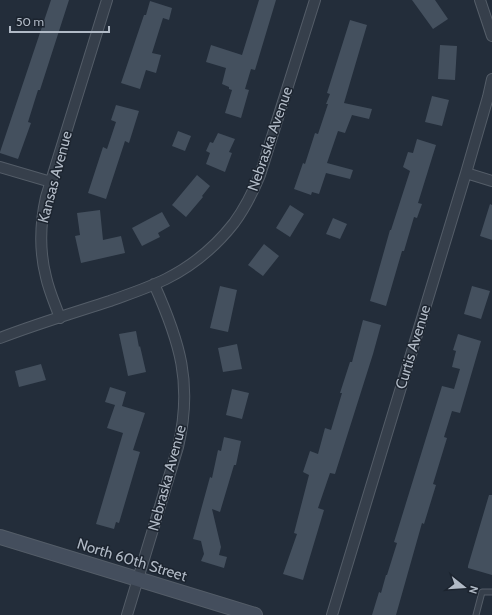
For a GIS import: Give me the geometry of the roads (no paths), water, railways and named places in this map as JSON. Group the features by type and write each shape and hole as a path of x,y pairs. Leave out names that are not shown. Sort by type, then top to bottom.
{"main road":[{"name":"North 60th Street","path":"0,537 255,615"}],"street":[{"name":"Kansas Avenue","path":"60,318 46,277 41,246 42,215 107,0"},
{"name":"Nebraska Avenue","path":"60,318 130,294 166,279 184,268 212,247 233,223 251,196 260,175 315,0"},
{"path":"480,0 489,19 492,36"},
{"name":"Curtis Avenue","path":"332,615 466,173 492,79"},
{"path":"0,167 51,182"},
{"path":"466,173 492,180"},
{"name":"Nebraska Avenue","path":"127,615 139,580 178,447 185,408 184,377 178,345 168,316 154,284"},
{"path":"0,338 60,318"}],"lane":[{"path":"476,615 482,592 492,592"}]}
